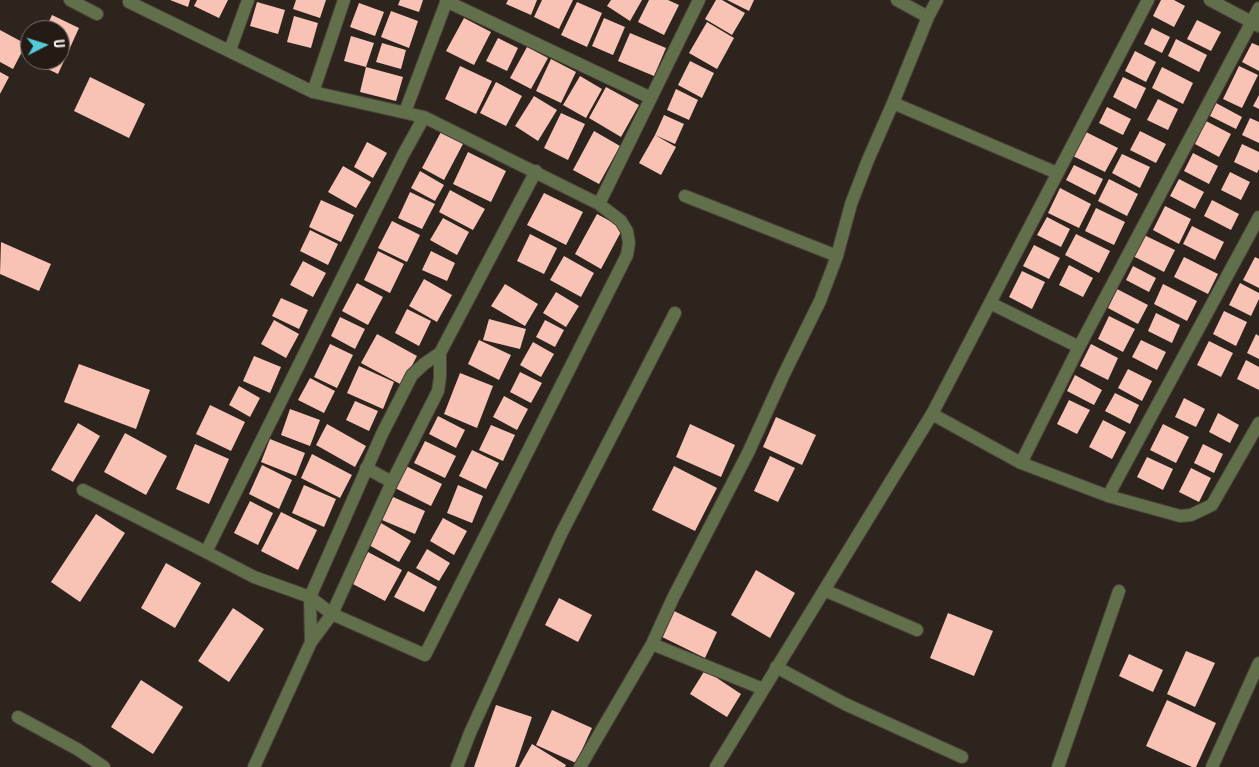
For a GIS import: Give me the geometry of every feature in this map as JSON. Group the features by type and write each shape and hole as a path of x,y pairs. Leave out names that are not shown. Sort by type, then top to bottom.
{"street":[{"path":"70,0 97,14"},
{"path":"83,490 254,577 310,597 332,614 425,655 627,255 629,243 627,231 621,221 599,204 536,171 424,117 313,92 129,2 130,0"},
{"path":"230,50 248,0"},
{"path":"313,92 344,0"},
{"path":"897,0 928,17"},
{"path":"580,767 652,644 673,598 748,453 820,301 837,256 851,204 868,160 928,17 938,0"},
{"path":"716,767 932,414 1148,0"},
{"path":"1210,0 1255,24"},
{"path":"405,112 447,1 651,98"},
{"path":"599,204 651,98 695,1"},
{"path":"1021,463 1079,347 1255,24 1259,8"},
{"path":"893,103 1057,174"},
{"path":"206,552 403,155 424,117"},
{"path":"311,642 310,597 366,468 412,376 440,352 536,171"},
{"path":"685,196 837,256"},
{"path":"1108,496 1259,217"},
{"path":"990,303 1079,347"},
{"path":"457,767 470,732 561,534 675,313"},
{"path":"254,767 311,642 332,614 392,482 438,391 440,352"},
{"path":"932,414 1021,463 1108,496 1180,516 1191,515 1212,505 1259,423"},
{"path":"366,468 392,482"},
{"path":"824,590 917,630"},
{"path":"1058,767 1119,591"},
{"path":"652,644 763,689"},
{"path":"1212,767 1259,663"},
{"path":"776,668 844,704 962,757"},
{"path":"18,717 77,749 104,767"}],"building":[{"path":"170,0 190,0 188,7"},
{"path":"197,0 228,0 219,18 194,6"},
{"path":"296,0 326,0 320,18 293,9"},
{"path":"400,0 423,0 419,12 398,5"},
{"path":"508,0 537,0 531,15 506,4"},
{"path":"542,0 573,0 559,29 534,17"},
{"path":"611,0 642,0 630,21 607,6"},
{"path":"649,0 668,0 679,5 664,35 638,22"},
{"path":"716,0 722,0 745,13 732,35 705,19"},
{"path":"727,0 754,0 749,11"},
{"path":"1161,0 1174,0 1185,6 1174,27 1153,16"},
{"path":"257,2 285,10 278,34 250,26"},
{"path":"577,2 602,13 587,47 561,35"},
{"path":"359,3 384,12 375,36 350,27"},
{"path":"391,11 418,21 409,48 381,37"},
{"path":"52,15 62,20 50,20"},
{"path":"294,16 318,23 311,48 287,42"},
{"path":"464,18 491,32 474,65 446,51"},
{"path":"604,18 625,27 613,55 592,46"},
{"path":"1197,20 1221,32 1211,51 1187,39"},
{"path":"707,22 734,38 717,69 689,53"},
{"path":"70,24 79,28 70,48"},
{"path":"1152,28 1170,37 1162,53 1144,44"},
{"path":"0,30 20,41 20,56 13,69 0,62"},
{"path":"630,33 666,48 654,76 618,61"},
{"path":"351,36 374,43 366,67 344,61"},
{"path":"498,38 518,48 507,71 486,61"},
{"path":"1176,39 1207,55 1199,72 1168,56"},
{"path":"382,43 406,50 401,69 376,62"},
{"path":"1252,43 1259,46 1259,71 1242,62"},
{"path":"527,47 548,58 531,89 510,78"},
{"path":"1135,51 1156,62 1146,82 1125,71"},
{"path":"551,59 576,72 561,103 536,91"},
{"path":"690,61 714,73 702,98 678,85"},
{"path":"460,66 492,81 476,114 445,99"},
{"path":"1239,66 1258,75 1242,108 1223,99"},
{"path":"366,67 403,77 396,101 360,92"},
{"path":"1162,67 1193,83 1183,104 1152,88"},
{"path":"50,70 60,70 58,74"},
{"path":"0,72 9,77 0,94"},
{"path":"580,76 602,89 586,118 563,105"},
{"path":"90,77 145,104 129,138 74,111"},
{"path":"1123,77 1146,88 1136,109 1113,97"},
{"path":"496,82 522,96 506,126 480,113"},
{"path":"606,87 639,105 621,137 589,118"},
{"path":"676,89 698,100 689,120 667,110"},
{"path":"1259,95 1259,109 1253,106"},
{"path":"534,96 557,110 538,141 515,126"},
{"path":"1158,99 1178,109 1168,130 1147,120"},
{"path":"1216,103 1242,117 1236,129 1210,116"},
{"path":"1107,107 1131,119 1123,135 1099,123"},
{"path":"561,113 585,124 568,160 544,148"},
{"path":"664,115 684,124 675,144 655,135"},
{"path":"1250,118 1259,122 1259,143 1242,135"},
{"path":"1206,121 1231,134 1219,157 1195,144"},
{"path":"442,130 464,142 444,180 422,168"},
{"path":"594,131 620,146 599,184 573,170"},
{"path":"1140,131 1166,144 1156,163 1130,150"},
{"path":"1086,132 1118,148 1105,172 1073,156"},
{"path":"655,135 676,147 661,175 639,163"},
{"path":"367,142 387,153 373,178 354,167"},
{"path":"1242,144 1259,152 1259,169 1257,173 1234,162"},
{"path":"468,152 506,171 491,202 453,184"},
{"path":"1193,153 1218,166 1209,184 1184,171"},
{"path":"1122,154 1150,167 1140,188 1112,173"},
{"path":"1074,165 1103,179 1095,195 1066,180"},
{"path":"343,166 371,182 356,208 328,192"},
{"path":"420,171 444,185 435,201 411,188"},
{"path":"1230,172 1250,182 1241,200 1221,190"},
{"path":"1109,179 1138,194 1127,216 1098,201"},
{"path":"1179,179 1204,192 1195,209 1170,196"},
{"path":"1060,188 1091,204 1079,228 1048,213"},
{"path":"450,190 485,209 473,230 439,212"},
{"path":"410,192 435,204 422,229 398,218"},
{"path":"544,193 583,212 566,245 527,225"},
{"path":"321,200 354,215 341,242 309,227"},
{"path":"1212,200 1239,214 1231,230 1204,216"},
{"path":"1165,206 1191,219 1179,244 1153,230"},
{"path":"1096,208 1125,222 1114,245 1085,231"},
{"path":"597,214 623,228 601,269 575,254"},
{"path":"1047,217 1070,229 1061,247 1037,235"},
{"path":"443,218 469,232 457,255 430,240"},
{"path":"392,221 420,235 407,262 378,248"},
{"path":"1192,226 1224,242 1215,260 1183,244"},
{"path":"310,230 338,244 328,265 300,251"},
{"path":"530,234 557,248 544,274 517,261"},
{"path":"1076,234 1110,251 1099,273 1065,255"},
{"path":"1142,234 1175,250 1164,272 1131,255"},
{"path":"1,242 51,264 39,291 0,274"},
{"path":"1034,245 1060,258 1049,279 1023,266"},
{"path":"378,251 404,264 390,293 364,280"},
{"path":"431,251 455,263 447,281 422,270"},
{"path":"564,256 594,273 581,297 550,280"},
{"path":"1184,257 1218,274 1208,294 1174,277"},
{"path":"1255,257 1259,259 1259,288 1243,280"},
{"path":"303,261 326,273 313,297 290,285"},
{"path":"1069,265 1093,278 1083,297 1059,285"},
{"path":"1133,266 1156,278 1149,292 1126,280"},
{"path":"1022,271 1045,282 1032,309 1009,297"},
{"path":"424,279 452,295 437,322 409,306"},
{"path":"357,283 383,297 368,325 342,311"},
{"path":"1240,283 1259,293 1259,299 1251,316 1229,305"},
{"path":"505,284 538,304 525,326 491,306"},
{"path":"1163,284 1197,301 1187,321 1154,304"},
{"path":"1117,289 1148,305 1138,324 1108,308"},
{"path":"556,292 579,306 566,327 543,313"},
{"path":"281,298 308,310 299,329 272,316"},
{"path":"407,309 431,321 419,346 395,333"},
{"path":"1224,311 1247,322 1236,346 1213,334"},
{"path":"1156,313 1180,325 1172,343 1148,331"},
{"path":"1109,316 1135,329 1123,352 1098,339"},
{"path":"340,317 365,329 355,349 331,336"},
{"path":"489,319 526,329 520,349 483,340"},
{"path":"274,320 299,334 286,358 261,344"},
{"path":"545,320 564,330 555,347 536,337"},
{"path":"377,334 417,356 402,385 361,363"},
{"path":"1256,334 1259,336 1259,359 1247,353"},
{"path":"479,340 511,355 499,380 468,364"},
{"path":"1141,340 1166,352 1157,370 1132,357"},
{"path":"1209,341 1233,353 1221,377 1197,365"},
{"path":"533,342 554,354 541,377 520,365"},
{"path":"330,344 353,355 337,388 314,377"},
{"path":"1091,344 1118,358 1108,380 1080,366"},
{"path":"254,356 281,367 270,393 243,381"},
{"path":"1246,360 1259,367 1259,390 1237,379"},
{"path":"79,364 150,390 136,429 64,402"},
{"path":"359,366 394,382 383,409 347,393"},
{"path":"1128,369 1152,381 1142,401 1118,388"},
{"path":"520,372 542,383 531,403 510,392"},
{"path":"460,373 493,386 477,428 444,414"},
{"path":"1075,375 1102,390 1094,405 1067,391"},
{"path":"310,378 335,391 324,413 298,400"},
{"path":"239,386 260,398 250,417 229,405"},
{"path":"1115,393 1139,405 1130,424 1105,411"},
{"path":"504,396 528,409 517,430 493,417"},
{"path":"1184,398 1205,409 1196,427 1175,417"},
{"path":"1069,400 1090,410 1077,434 1057,424"},
{"path":"355,401 378,411 369,431 346,420"},
{"path":"210,405 245,422 231,451 196,434"},
{"path":"290,409 320,420 310,446 281,435"},
{"path":"1218,413 1239,425 1230,443 1209,432"},
{"path":"438,416 465,430 456,448 429,434"},
{"path":"776,417 816,435 802,465 763,447"},
{"path":"1103,420 1126,432 1112,459 1089,447"},
{"path":"78,423 100,436 73,482 51,470"},
{"path":"327,424 366,446 355,467 316,445"},
{"path":"690,424 735,445 721,477 676,457"},
{"path":"1163,424 1189,437 1176,463 1150,450"},
{"path":"491,425 515,435 503,461 479,450"},
{"path":"125,433 167,456 146,495 104,472"},
{"path":"270,439 305,453 296,476 261,462"},
{"path":"425,441 456,456 445,478 414,463"},
{"path":"195,444 229,459 209,504 176,489"},
{"path":"1203,444 1223,454 1214,473 1194,463"},
{"path":"472,450 499,463 486,489 459,476"},
{"path":"312,454 352,475 340,498 301,478"},
{"path":"770,456 795,468 778,502 754,491"},
{"path":"1147,457 1173,469 1163,490 1137,477"},
{"path":"262,465 292,480 279,509 249,494"},
{"path":"406,466 442,484 431,506 395,488"},
{"path":"674,466 717,488 695,531 652,510"},
{"path":"1191,468 1211,478 1199,502 1179,492"},
{"path":"304,485 336,499 324,527 292,513"},
{"path":"458,485 483,496 472,523 447,513"},
{"path":"393,497 425,511 415,534 382,520"},
{"path":"250,501 273,513 258,545 234,533"},
{"path":"281,512 317,530 298,570 261,551"},
{"path":"96,514 125,533 80,602 51,582"},
{"path":"443,518 467,531 454,555 430,541"},
{"path":"381,523 411,541 399,562 369,545"},
{"path":"427,549 450,563 439,581 416,568"},
{"path":"368,552 402,570 385,601 351,583"},
{"path":"166,563 201,583 175,628 141,608"},
{"path":"756,570 795,593 770,638 731,615"},
{"path":"408,571 437,587 424,612 394,597"},
{"path":"559,598 592,615 578,642 545,625"},
{"path":"233,608 264,629 229,682 198,661"},
{"path":"672,610 717,632 705,658 660,636"},
{"path":"948,613 993,631 974,676 930,658"},
{"path":"1186,651 1215,663 1195,707 1167,694"},
{"path":"1129,654 1163,670 1153,692 1119,676"},
{"path":"705,670 741,694 727,717 690,694"},
{"path":"141,680 183,707 153,754 111,727"},
{"path":"1167,700 1216,723 1196,767 1192,767 1146,746"},
{"path":"496,705 532,717 515,767 474,767"},
{"path":"552,710 592,728 576,763 536,745"},
{"path":"532,744 566,765 565,767 519,767"}]}
